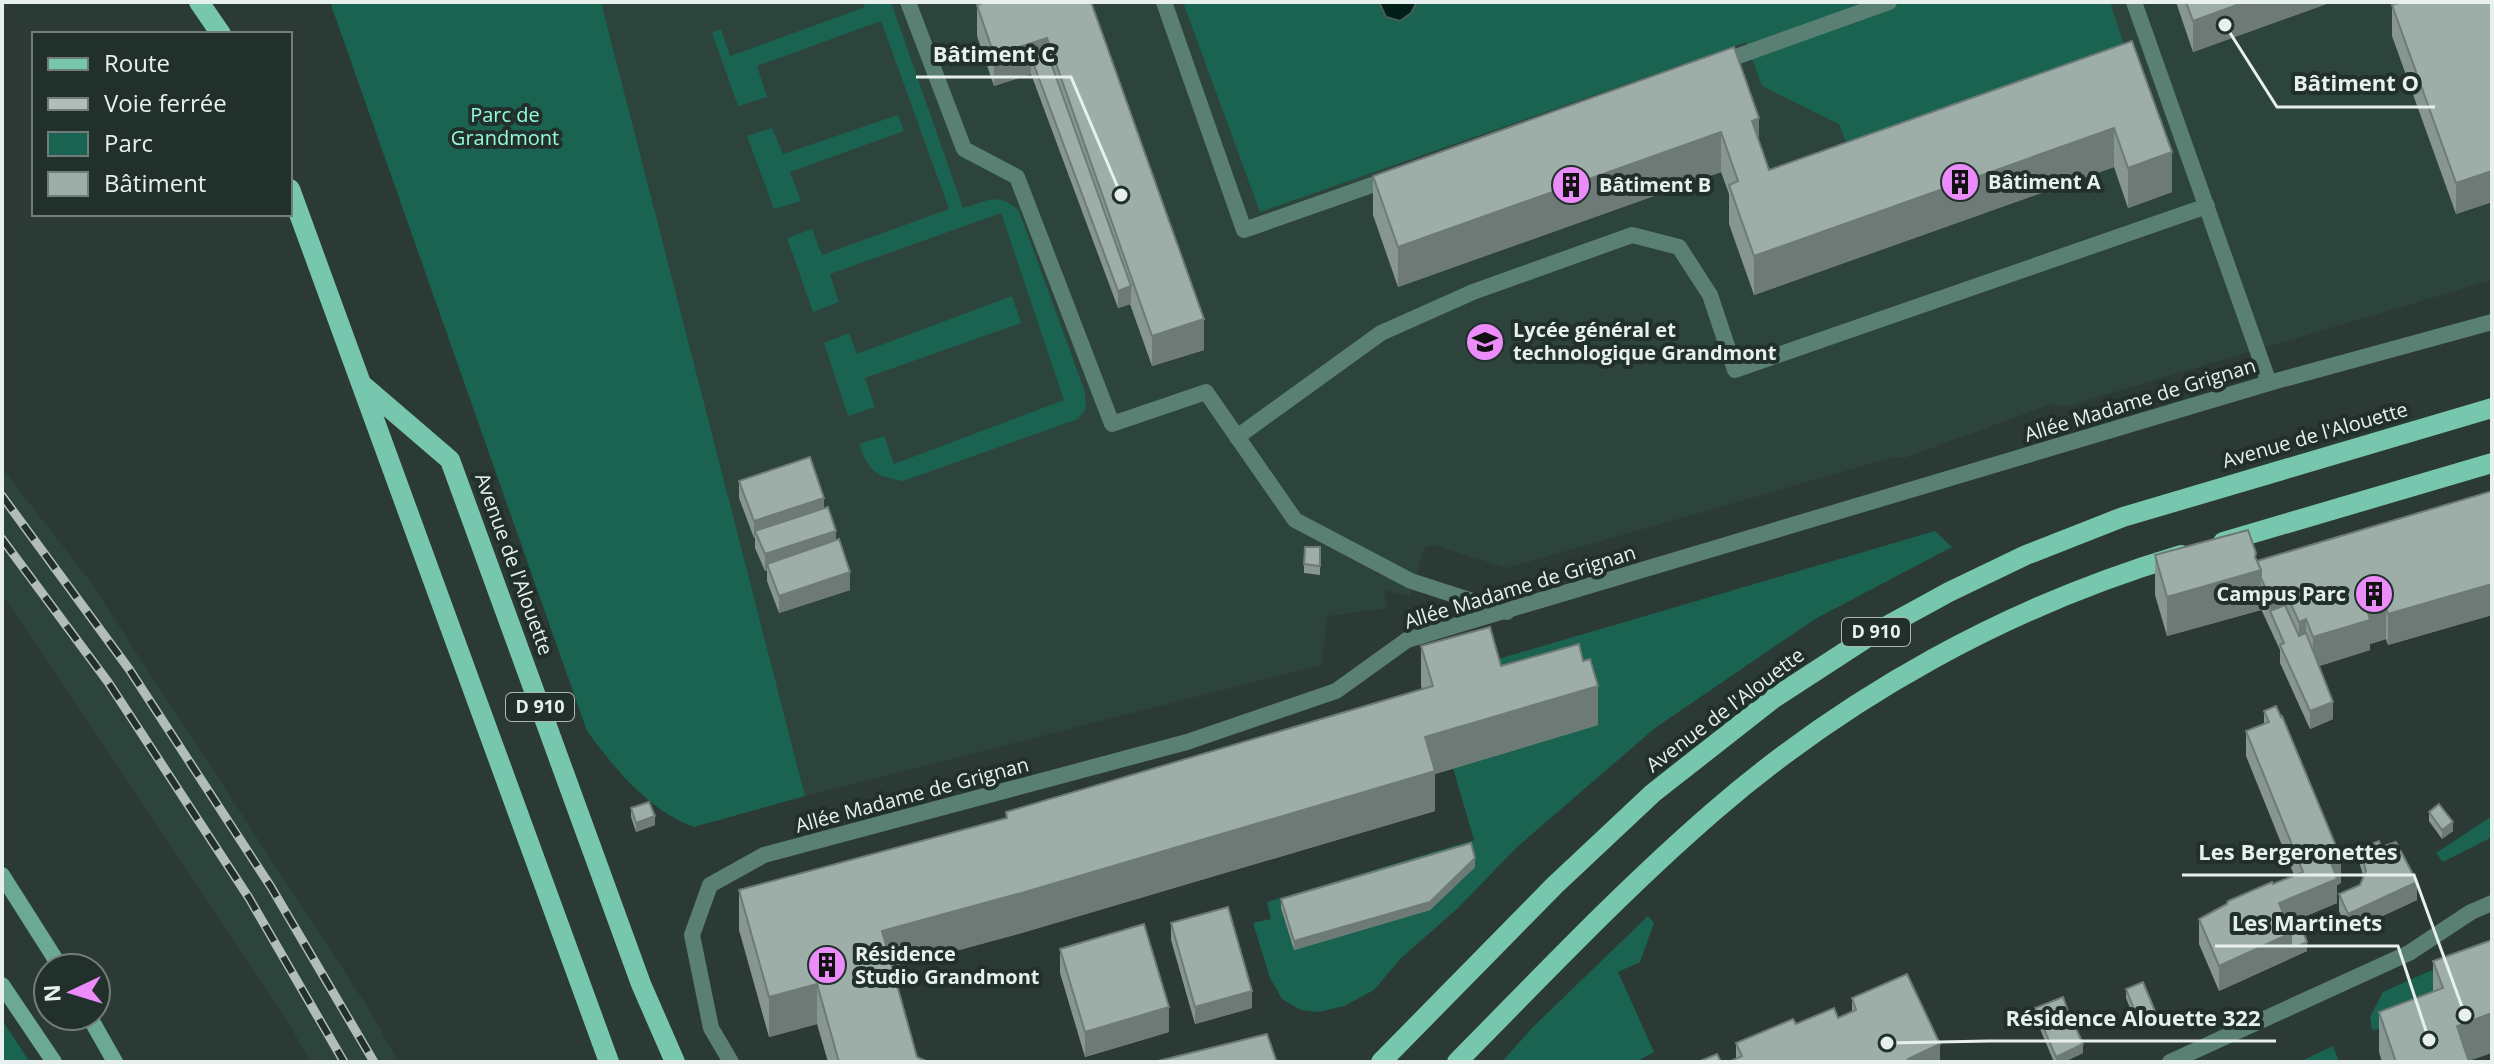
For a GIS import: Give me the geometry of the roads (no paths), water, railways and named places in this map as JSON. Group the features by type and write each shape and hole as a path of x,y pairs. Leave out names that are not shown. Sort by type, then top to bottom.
{"main road":[{"path":"199,2 220,32"},
{"name":"Avenue de l'Alouette","path":"292,194 609,1062"},
{"name":"Avenue de l'Alouette","path":"362,384 450,460 641,984 675,1062"},
{"name":"Avenue de l'Alouette","path":"1381,1062 1555,885 1653,793 1774,698 1874,633 2026,555 2123,517 2492,408"},
{"name":"D 910","path":"1457,1062 1636,881 1715,810 1808,738 1875,692 1941,653 2052,599 2118,573 2492,463"}],"street":[{"path":"908,2 964,149 1017,177 1112,424 1206,392 1295,520 1411,581 1507,612"},
{"path":"1164,2 1244,230 1409,172"},
{"path":"1708,67 1889,2"},
{"path":"2134,2 2269,383"},
{"path":"1237,437 1381,333 1473,292 1632,235 1679,247 1710,295 1735,370 2207,206"},
{"name":"Allée Madame de Grignan","path":"731,1062 711,1028 692,935 710,885 764,855 1187,742 1336,691 1407,640 2269,383 2492,322"},
{"path":"2,875 51,952"},
{"path":"2170,1062 2409,953 2471,912 2492,903"},
{"path":"2,985 54,1062"},
{"path":"98,1032 115,1062"}],"railway":[{"path":"2,496 129,669 271,887 374,1062"},
{"path":"2,539 108,682 249,898 344,1062"}],"place":[{"name":"Bâtiment O","path":"2225,25"},
{"name":"Bâtiment A","path":"1960,182"},
{"name":"Bâtiment B","path":"1571,185"},
{"name":"Bâtiment C","path":"1121,195"},
{"name":"Lycée général et technologique Grandmont","path":"1485,342"},
{"name":"Campus Parc","path":"2374,594"},
{"name":"Résidence Studio Grandmont","path":"827,965"},
{"name":"Les Bergeronettes","path":"2465,1015"},
{"name":"Les Martinets","path":"2429,1040"},
{"name":"Résidence Alouette 322","path":"1887,1043"}],"park label":[{"name":"Parc de Grandmont","path":"505,126"}]}
